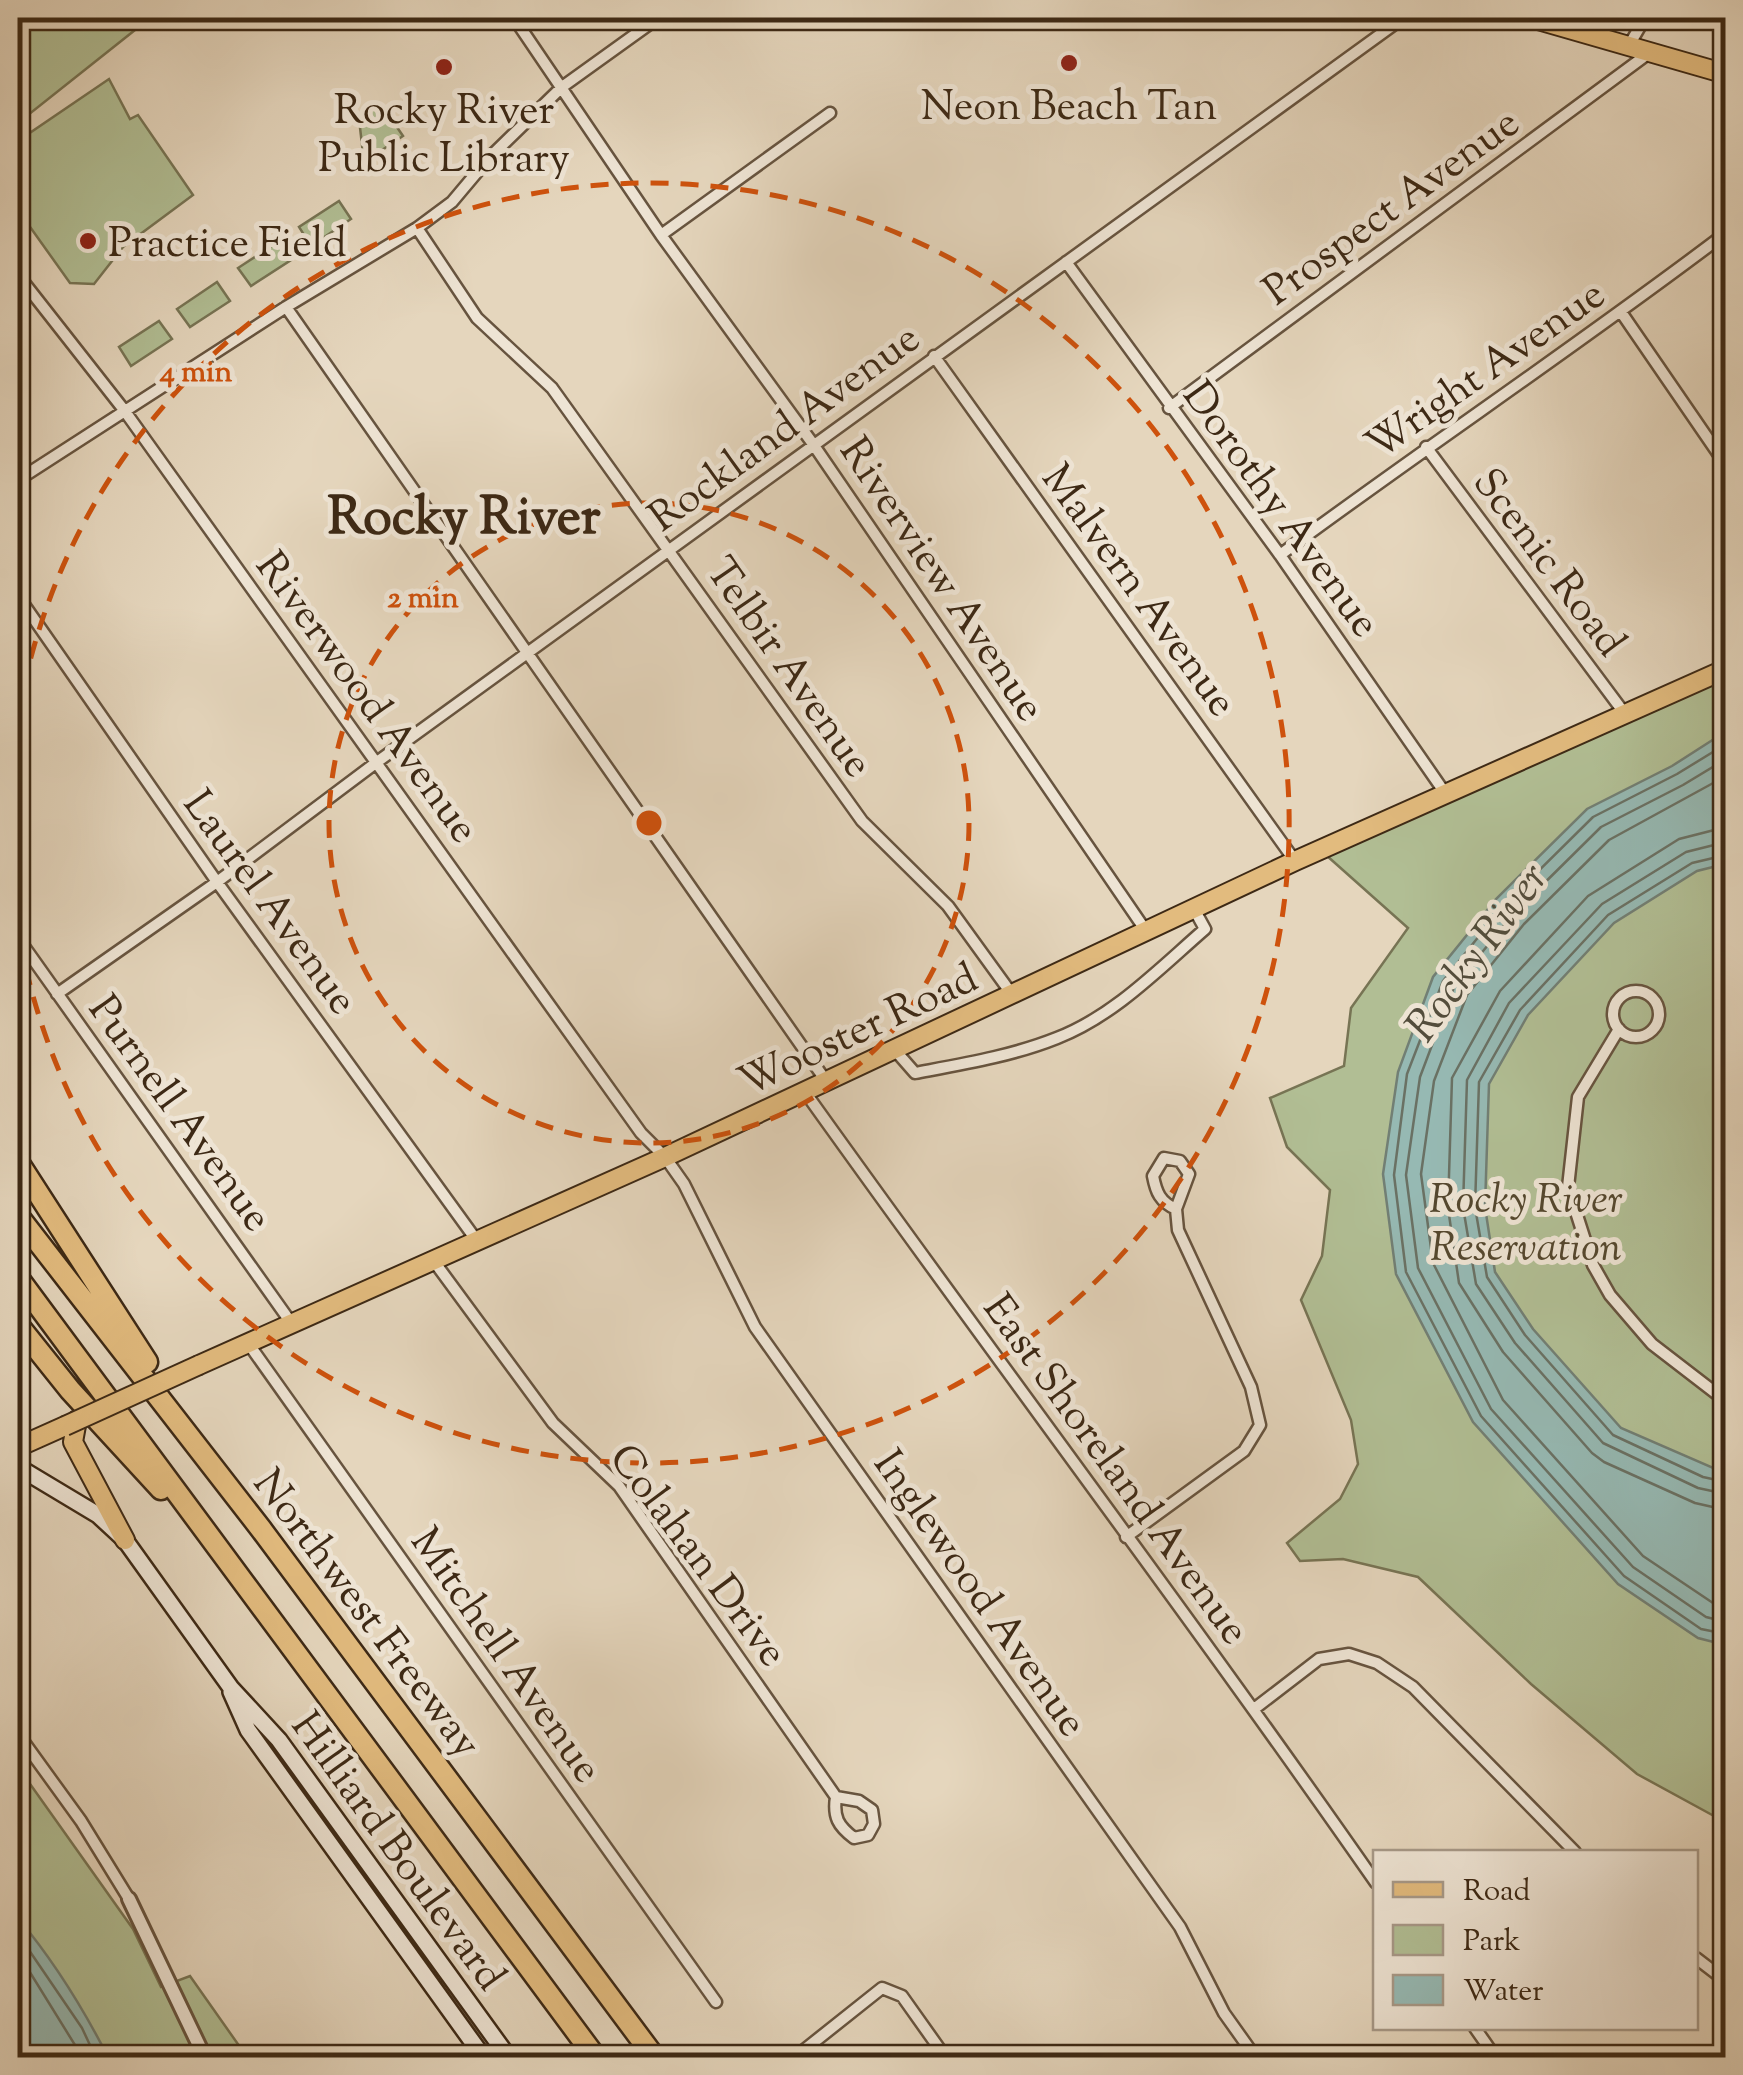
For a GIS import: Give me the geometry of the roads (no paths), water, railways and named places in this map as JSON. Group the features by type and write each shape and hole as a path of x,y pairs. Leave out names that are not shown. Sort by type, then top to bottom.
{"highway":[{"path":"18,1162 218,1474"},
{"name":"Northwest Freeway","path":"18,1216 218,1474 655,2058"},
{"name":"Northwest Freeway","path":"18,1278 596,2058"},
{"path":"18,1325 70,1390 232,1567"}],"main road":[{"path":"1530,18 1726,74"},
{"name":"Wooster Road","path":"18,1447 72,1430 199,1365 665,1157 1295,861 1726,670"},
{"path":"72,1430 124,1540"},
{"name":"Hilliard Boulevard","path":"18,1467 98,1515 124,1540 230,1688 279,1740 509,2058"},
{"name":"Hilliard Boulevard","path":"230,1688 248,1730 484,2058"}],"street":[{"name":"Riverview Avenue","path":"514,18 661,235 813,444 1146,931"},
{"path":"18,480 286,307 417,228 452,202 489,158 562,86 658,18"},
{"name":"Rockland Avenue","path":"57,994 218,882 813,444 1403,18"},
{"path":"1628,47 1644,18"},
{"name":"Prospect Avenue","path":"1169,408 1649,53"},
{"path":"661,235 830,114"},
{"name":"Telbir Avenue","path":"417,228 477,318 552,388 862,822 948,906 1011,994"},
{"name":"Wright Avenue","path":"1280,555 1726,233"},
{"name":"Dorothy Avenue","path":"1066,262 1280,555 1446,793"},
{"name":"Riverwood Avenue","path":"18,275 124,410 641,1133 665,1157"},
{"path":"286,307 826,1081"},
{"path":"1621,312 1726,465"},
{"name":"Malvern Avenue","path":"934,356 1295,861"},
{"name":"Scenic Road","path":"1426,447 1624,714"},
{"name":"Laurel Avenue","path":"18,596 477,1241"},
{"path":"894,1049 916,1073 991,1058 1059,1038 1122,1001 1205,929 1194,909"},
{"name":"Purnell Avenue","path":"18,938 292,1324"},
{"path":"1643,992 1652,997 1660,1016 1650,1034 1629,1037 1619,1030 1612,1012 1623,995 1643,992"},
{"path":"1619,1030 1578,1097 1568,1187 1593,1265 1610,1295 1652,1344 1726,1401"},
{"name":"East Shoreland Avenue","path":"805,1092 1254,1708 1373,1880"},
{"name":"Inglewood Avenue","path":"665,1157 684,1184 755,1327 1180,1927 1224,2014 1256,2058"},
{"path":"1126,1537 1244,1451 1260,1425 1251,1386 1178,1230 1176,1209 1189,1174 1180,1161 1164,1158 1153,1176 1156,1193 1166,1205 1176,1209"},
{"name":"Colahan Drive","path":"432,1260 552,1423 619,1486 836,1797 834,1812 840,1827 854,1838 868,1835 874,1824 872,1810 859,1800 836,1797"},
{"name":"Mitchell Avenue","path":"248,1343 716,2002"},
{"path":"1254,1708 1320,1660 1349,1654 1377,1663 1413,1687 1573,1850"},
{"path":"18,1734 81,1821 129,1899 204,2058"},
{"path":"1698,1960 1726,1981"},
{"path":"794,2058 882,1988 902,1996 946,2058"},
{"path":"1477,2030 1496,2058"}],"water":[{"path":"1725,732 1725,864 1697,871 1614,923 1528,1015 1489,1084 1485,1207 1495,1272 1533,1329 1621,1428 1725,1473 1725,1645 1698,1638 1618,1584 1473,1422 1396,1274 1383,1174 1398,1072 1433,977 1496,899 1587,809 1672,766"},
{"path":"18,1918 67,1985 108,2057 22,2057 18,2049"}],"place":[{"name":"Neon Beach Tan","path":"1069,63"},
{"name":"Rocky River Public Library","path":"444,67"},
{"name":"Practice Field","path":"88,241"}],"district":[{"name":"Rocky River","path":"464,515"}],"park label":[{"name":"Rocky River Reservation","path":"1526,1221"}]}
